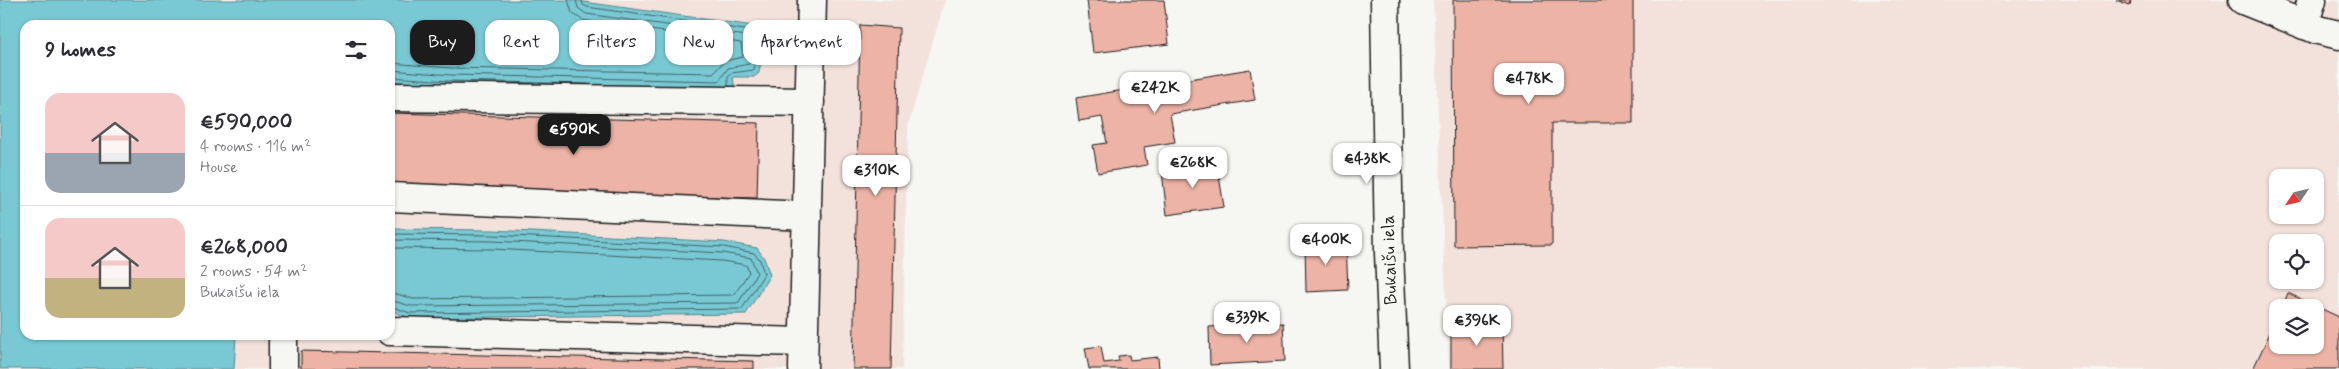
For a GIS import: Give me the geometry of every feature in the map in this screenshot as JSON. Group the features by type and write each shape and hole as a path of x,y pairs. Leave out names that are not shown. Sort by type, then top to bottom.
{"street":[{"path":"802,369 812,0"},
{"name":"Bukaišu iela","path":"1385,0 1389,253 1394,369"},
{"path":"2243,0 2308,12 2339,35"},
{"path":"395,97 810,102"},
{"path":"395,197 807,216"},
{"path":"395,331 803,342"},
{"path":"283,340 283,369"}],"shaded area":[{"path":"268,0 945,0 908,126 902,369 212,369 216,340 395,340 395,20 366,20"},
{"path":"1433,0 2339,0 2339,369 1449,369"}],"water":[{"path":"0,0 570,0 712,20 665,20 665,65 733,65 733,23 743,24 743,65 760,65 759,73 754,77 733,77 735,90 450,86 395,81 395,20 20,20 20,340 236,340 234,369 0,369"},
{"path":"395,229 493,230 724,242 757,248 764,258 770,275 746,314 409,318 395,312"}],"building":[{"path":"1087,0 1164,0 1169,44 1093,53"},
{"path":"1453,0 1633,0 1633,123 1552,123 1552,245 1454,246"},
{"path":"2116,0 2131,0 2130,5"},
{"path":"861,25 899,28 891,369 853,369"},
{"path":"1250,69 1255,100 1170,114 1175,142 1144,147 1147,165 1098,173 1093,145 1107,143 1102,117 1079,121 1076,98"},
{"path":"395,113 759,123 757,198 395,189"},
{"path":"1217,163 1224,207 1167,215 1162,171"},
{"path":"1346,241 1348,290 1306,292 1305,242"},
{"path":"2288,293 2301,299 2286,299"},
{"path":"2324,310 2339,317 2339,369 2253,369 2269,335 2269,354 2324,354"},
{"path":"1283,323 1285,361 1210,365 1209,327"},
{"path":"1502,324 1503,369 1451,369 1451,325"},
{"path":"1101,346 1104,363 1119,361 1118,356 1129,355 1130,360 1158,357 1159,369 1089,369 1085,348"},
{"path":"301,351 754,361 754,369 301,369"}]}
